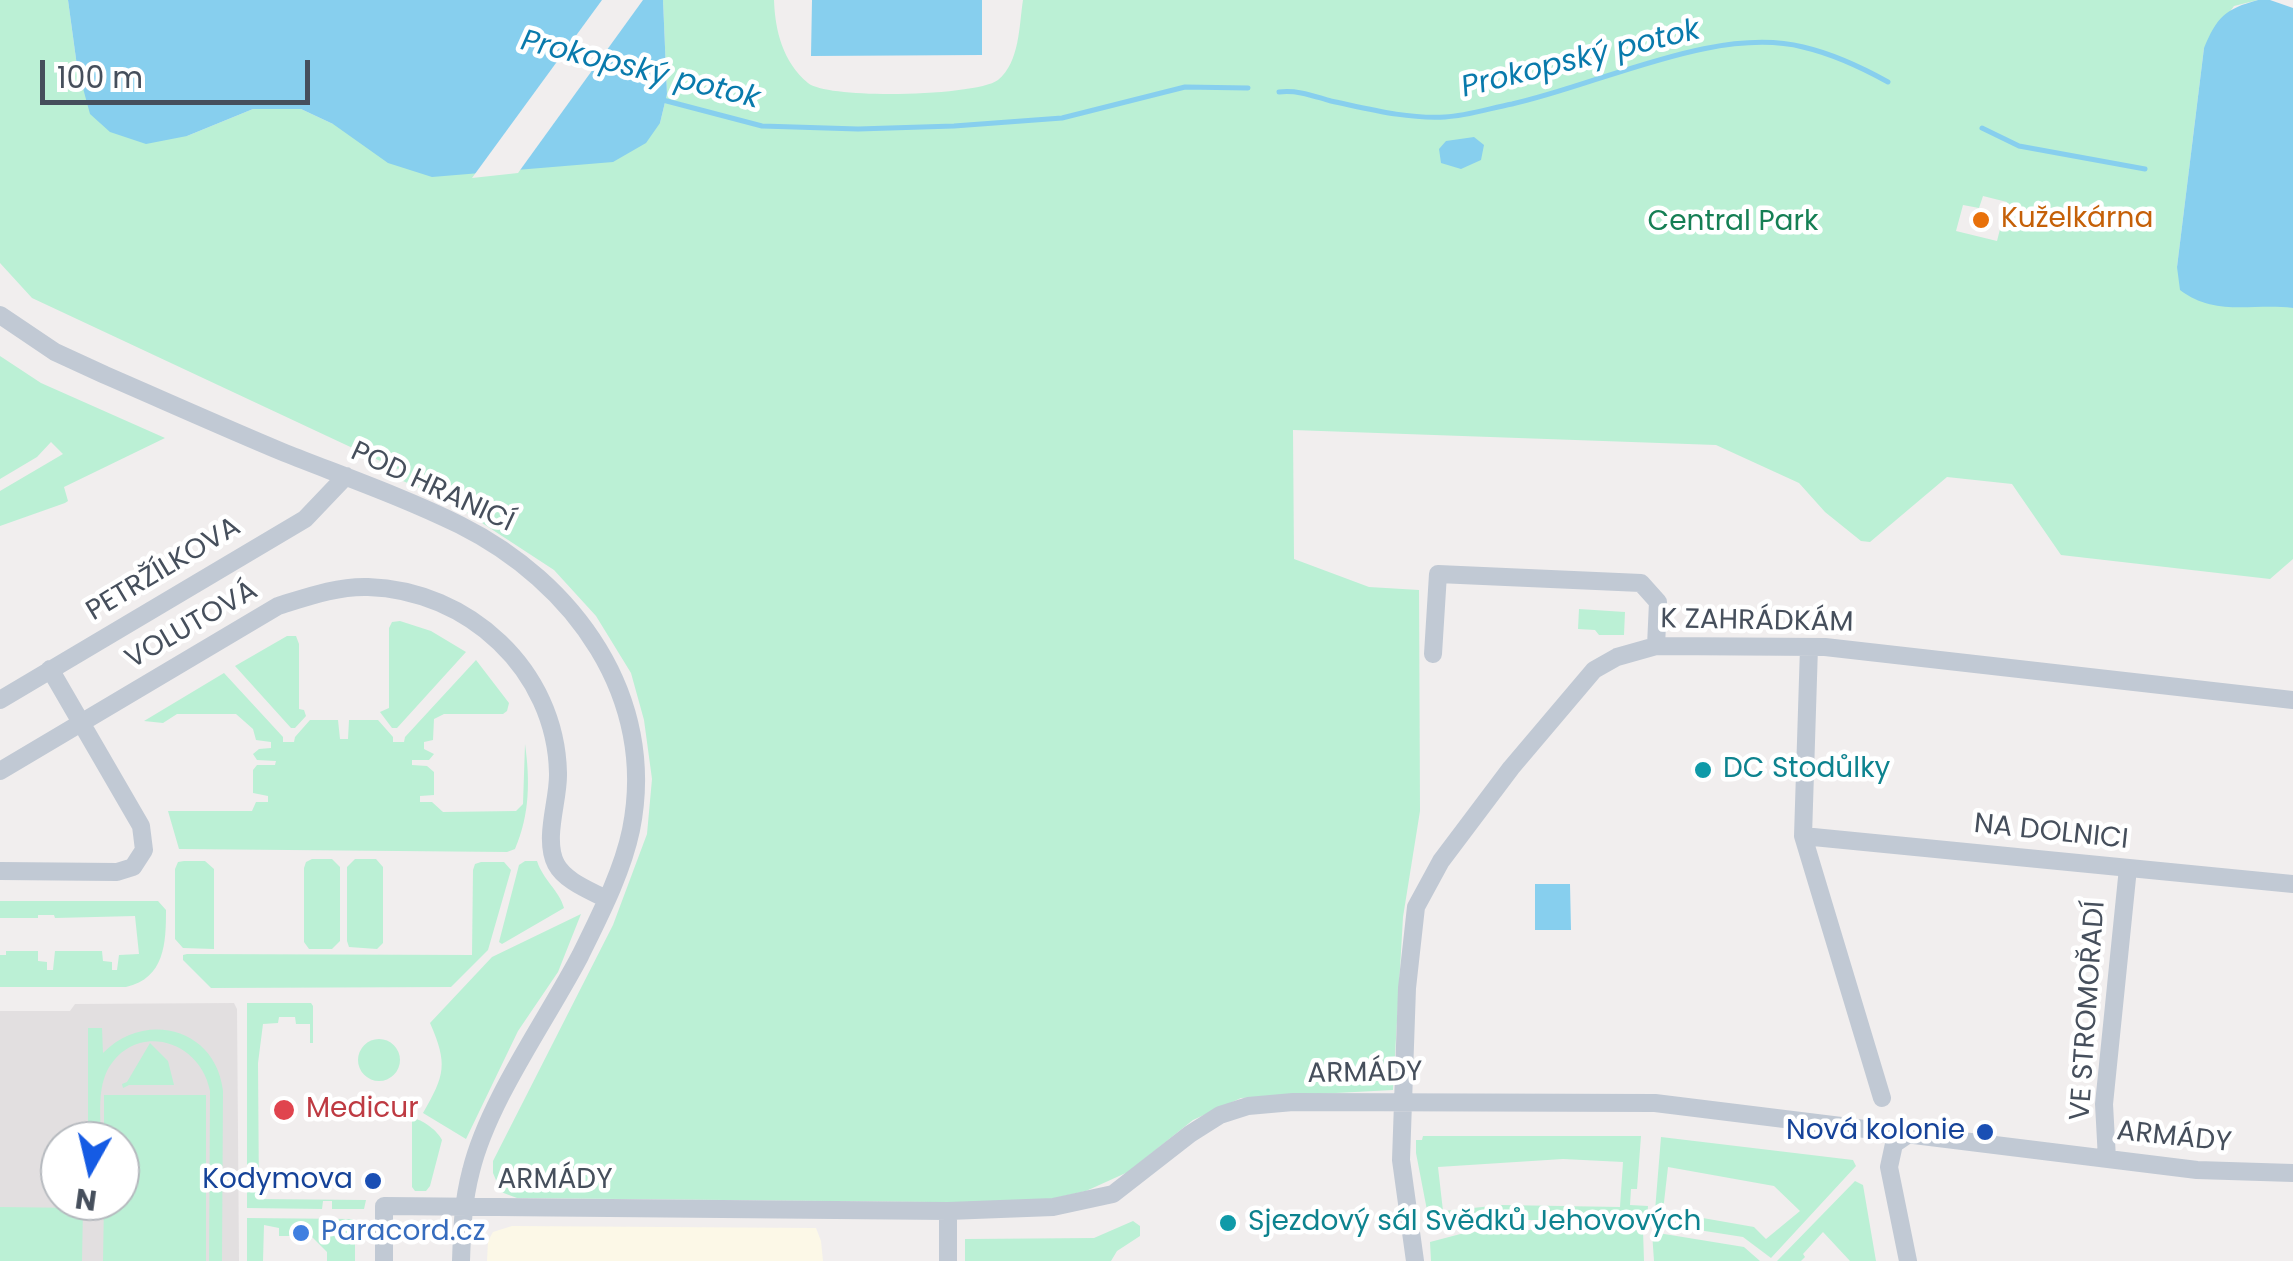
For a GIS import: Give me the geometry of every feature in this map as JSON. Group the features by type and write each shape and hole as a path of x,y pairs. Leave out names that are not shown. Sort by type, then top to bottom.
{"street":[{"name":"POD HRANICÍ","path":"0,315 55,352 105,375 461,525 511,555 559,595 600,650 623,702 636,787 630,832 580,956 498,1107 472,1168 463,1208 462,1261"},
{"name":"PETRŽÍLKOVA","path":"0,700 304,519 346,476"},
{"path":"1433,654 1438,574 1640,583 1658,602 1656,646"},
{"name":"VOLUTOVÁ","path":"0,771 278,606 327,592 359,588 427,596 490,632 530,679 544,707 558,772 552,838 555,863 574,882 606,899"},
{"name":"K ZAHRÁDKÁM","path":"1414,1261 1400,1160 1416,906 1441,861 1528,745 1584,680 1617,656 1656,646 1809,647 2293,700"},
{"path":"1809,647 1804,836 1882,1098"},
{"path":"0,872 117,872 133,867 142,856 142,826 50,669"},
{"name":"NA DOLNICI","path":"1804,836 2293,884"},
{"name":"VE STROMOŘADÍ","path":"2107,1159 2104,1104 2128,868"},
{"name":"ARMÁDY","path":"384,1261 384,1206 948,1212 1077,1204 1113,1194 1190,1134 1220,1116 1248,1106 1403,1100 1654,1102 2197,1170 2293,1173"},
{"path":"1908,1261 1889,1167 1894,1144 1910,1133"},
{"path":"948,1212 948,1261"}],"shaded area":[{"path":"234,1003 239,1261 0,1261 0,1011 70,1011 75,1004"},
{"path":"512,1226 816,1228 823,1261 487,1261 488,1241 493,1232"}],"green space":[{"name":"Central Park","path":"0,0 68,0 77,66 187,136 253,109 301,109 333,124 660,123 667,94 663,0 774,0 782,45 792,66 808,83 844,92 903,94 962,90 998,80 1015,53 1023,0 2258,0 2234,6 2204,48 2177,267 2293,308 2293,559 2270,579 2061,555 2012,484 1947,477 1870,542 1861,541 1825,512 1799,483 1716,445 1293,430 1294,559 1369,587 1419,590 1420,811 1403,917 1393,1090 1241,1098 1193,1120 1128,1172 1086,1191 1033,1203 517,1198 501,1192 493,1161 613,925 647,834 652,779 644,720 631,673 596,616 554,570 450,502 403,481 406,473 32,298 0,263","holes":["1983,196 2007,202 1997,241 1956,231 1963,205 1979,208"]},
{"path":"0,356 41,383 165,438 64,487 68,501 65,503 0,526 0,491 63,454 51,442 37,457 0,479"},
{"path":"1579,609 1625,612 1624,635 1599,635 1595,630 1578,629"},
{"path":"392,622 431,631 466,652 397,728 392,728 380,712 389,708 389,628"},
{"path":"287,636 296,636 299,644 299,709 306,716 295,728 235,666"},
{"path":"476,660 509,703 507,711 444,714 434,719 433,740 424,742 424,749 434,754 429,760 412,760 412,765 427,766 434,772 434,795 420,796 420,802 432,802 443,812 516,811 523,804 525,744 528,797 515,849 179,849 168,811 252,811 256,802 268,802 268,796 253,793 253,770 257,765 275,765 276,761 257,760 253,754 271,748 271,742 256,740 253,729 236,714 177,714 163,723 144,721 224,673 283,737 283,742 294,742 310,720 338,720 340,739 348,739 349,720 378,720 393,742 404,742"},
{"path":"312,859 332,859 340,867 340,941 332,949 309,949 304,942 304,868"},
{"path":"355,859 376,859 383,867 383,943 377,949 349,947 347,941 347,867"},
{"path":"205,861 214,869 214,949 183,948 175,939 175,869 178,862"},
{"path":"537,861 564,908 502,944 499,942 519,865"},
{"path":"481,862 504,862 511,870 488,950 451,987 211,988 183,960 187,954 472,955 473,870"},
{"path":"0,901 158,901 166,910 161,958 149,976 126,987 0,987 0,955 6,955 6,951 38,951 38,961 47,962 47,970 53,970 55,951 102,951 103,961 112,962 112,970 117,970 119,955 139,954 135,916 0,918"},
{"path":"581,914 558,972 518,1031 466,1139 423,1113 442,1069 440,1049 430,1023 492,957"},
{"path":"247,1003 313,1006 313,1043 310,1024 296,1024 295,1017 279,1017 278,1023 263,1024 258,1063 259,1199 366,1200 364,1209 332,1209 332,1201 323,1201 322,1209 247,1208"},
{"path":"88,1028 102,1028 103,1053 138,1032 158,1030 176,1032 207,1052 218,1070 223,1091 222,1261 209,1261 210,1091 193,1058 180,1048 148,1041 118,1055 104,1079 101,1121 88,1121"},
{"path":"379,1039 394,1045 400,1060 394,1075 379,1081 364,1075 358,1060 364,1045"},
{"path":"150,1043 168,1061 174,1085 123,1088 122,1084 127,1082"},
{"path":"104,1095 206,1095 206,1261 103,1261 104,1221 140,1221 140,1121 104,1121"},
{"path":"412,1118 429,1126 442,1140 426,1191 415,1191 412,1187"},
{"path":"1423,1136 1641,1136 1637,1189 1631,1189 1630,1205 1648,1206 1647,1220 1502,1220 1469,1222 1431,1231 1416,1153 1416,1140","holes":["1563,1159 1623,1162 1620,1207 1502,1205 1443,1211 1438,1167"]},
{"path":"1661,1137 1853,1160 1856,1166 1771,1258 1743,1237 1654,1223","holes":["1668,1167 1774,1186 1800,1211 1766,1239 1754,1227 1663,1211"]},
{"path":"1855,1181 1863,1185 1876,1261 1850,1261 1823,1232 1801,1261 1777,1261"},
{"path":"0,1207 40,1207 40,1221 83,1221 82,1261 0,1261"},
{"path":"247,1218 352,1219 355,1261 327,1261 327,1252 308,1233 293,1230 293,1236 279,1236 279,1228 264,1225 263,1261 247,1261"},
{"path":"1133,1221 1140,1226 1140,1236 1117,1251 1111,1261 965,1261 965,1239 1094,1238"},
{"path":"1643,1230 1644,1261 1431,1261 1430,1242 1468,1232"},
{"path":"1652,1232 1744,1247 1760,1261 1654,1261"}],"water":[{"path":"68,0 663,0 667,94 660,123 646,143 613,162 432,177 388,163 333,124 301,109 253,109 187,136 146,144 110,132 90,114 77,66"},
{"path":"812,0 982,0 982,55 811,56"},
{"path":"2258,0 2293,8 2293,308 2207,304 2180,290 2177,267 2204,48 2224,16"},
{"path":"1474,137 1484,145 1481,160 1461,169 1441,163 1439,149 1446,141"},
{"path":"1535,884 1570,884 1571,930 1535,930"}],"pier":[{"path":"602,0 643,0 518,173 472,178"}],"waterway":[{"name":"Prokopský potok","path":"1279,92 1402,115 1453,116 1546,95 1696,50 1769,42 1825,53 1888,82"},
{"name":"Prokopský potok","path":"659,99 762,126 858,129 1062,118 1185,87 1248,88"},
{"name":"Prokopský potok","path":"1982,128 2019,146 2145,169"}],"place":[{"name":"Kuželkárna","path":"1981,220"},
{"name":"DC Stodůlky","path":"1703,770"},
{"name":"Medicur","path":"284,1110"},
{"name":"Nová kolonie","path":"1985,1132"},
{"name":"Kodymova","path":"373,1181"},
{"name":"Sjezdový sál Svědků Jehovových","path":"1228,1223"},
{"name":"Paracord.cz","path":"301,1233"}]}
